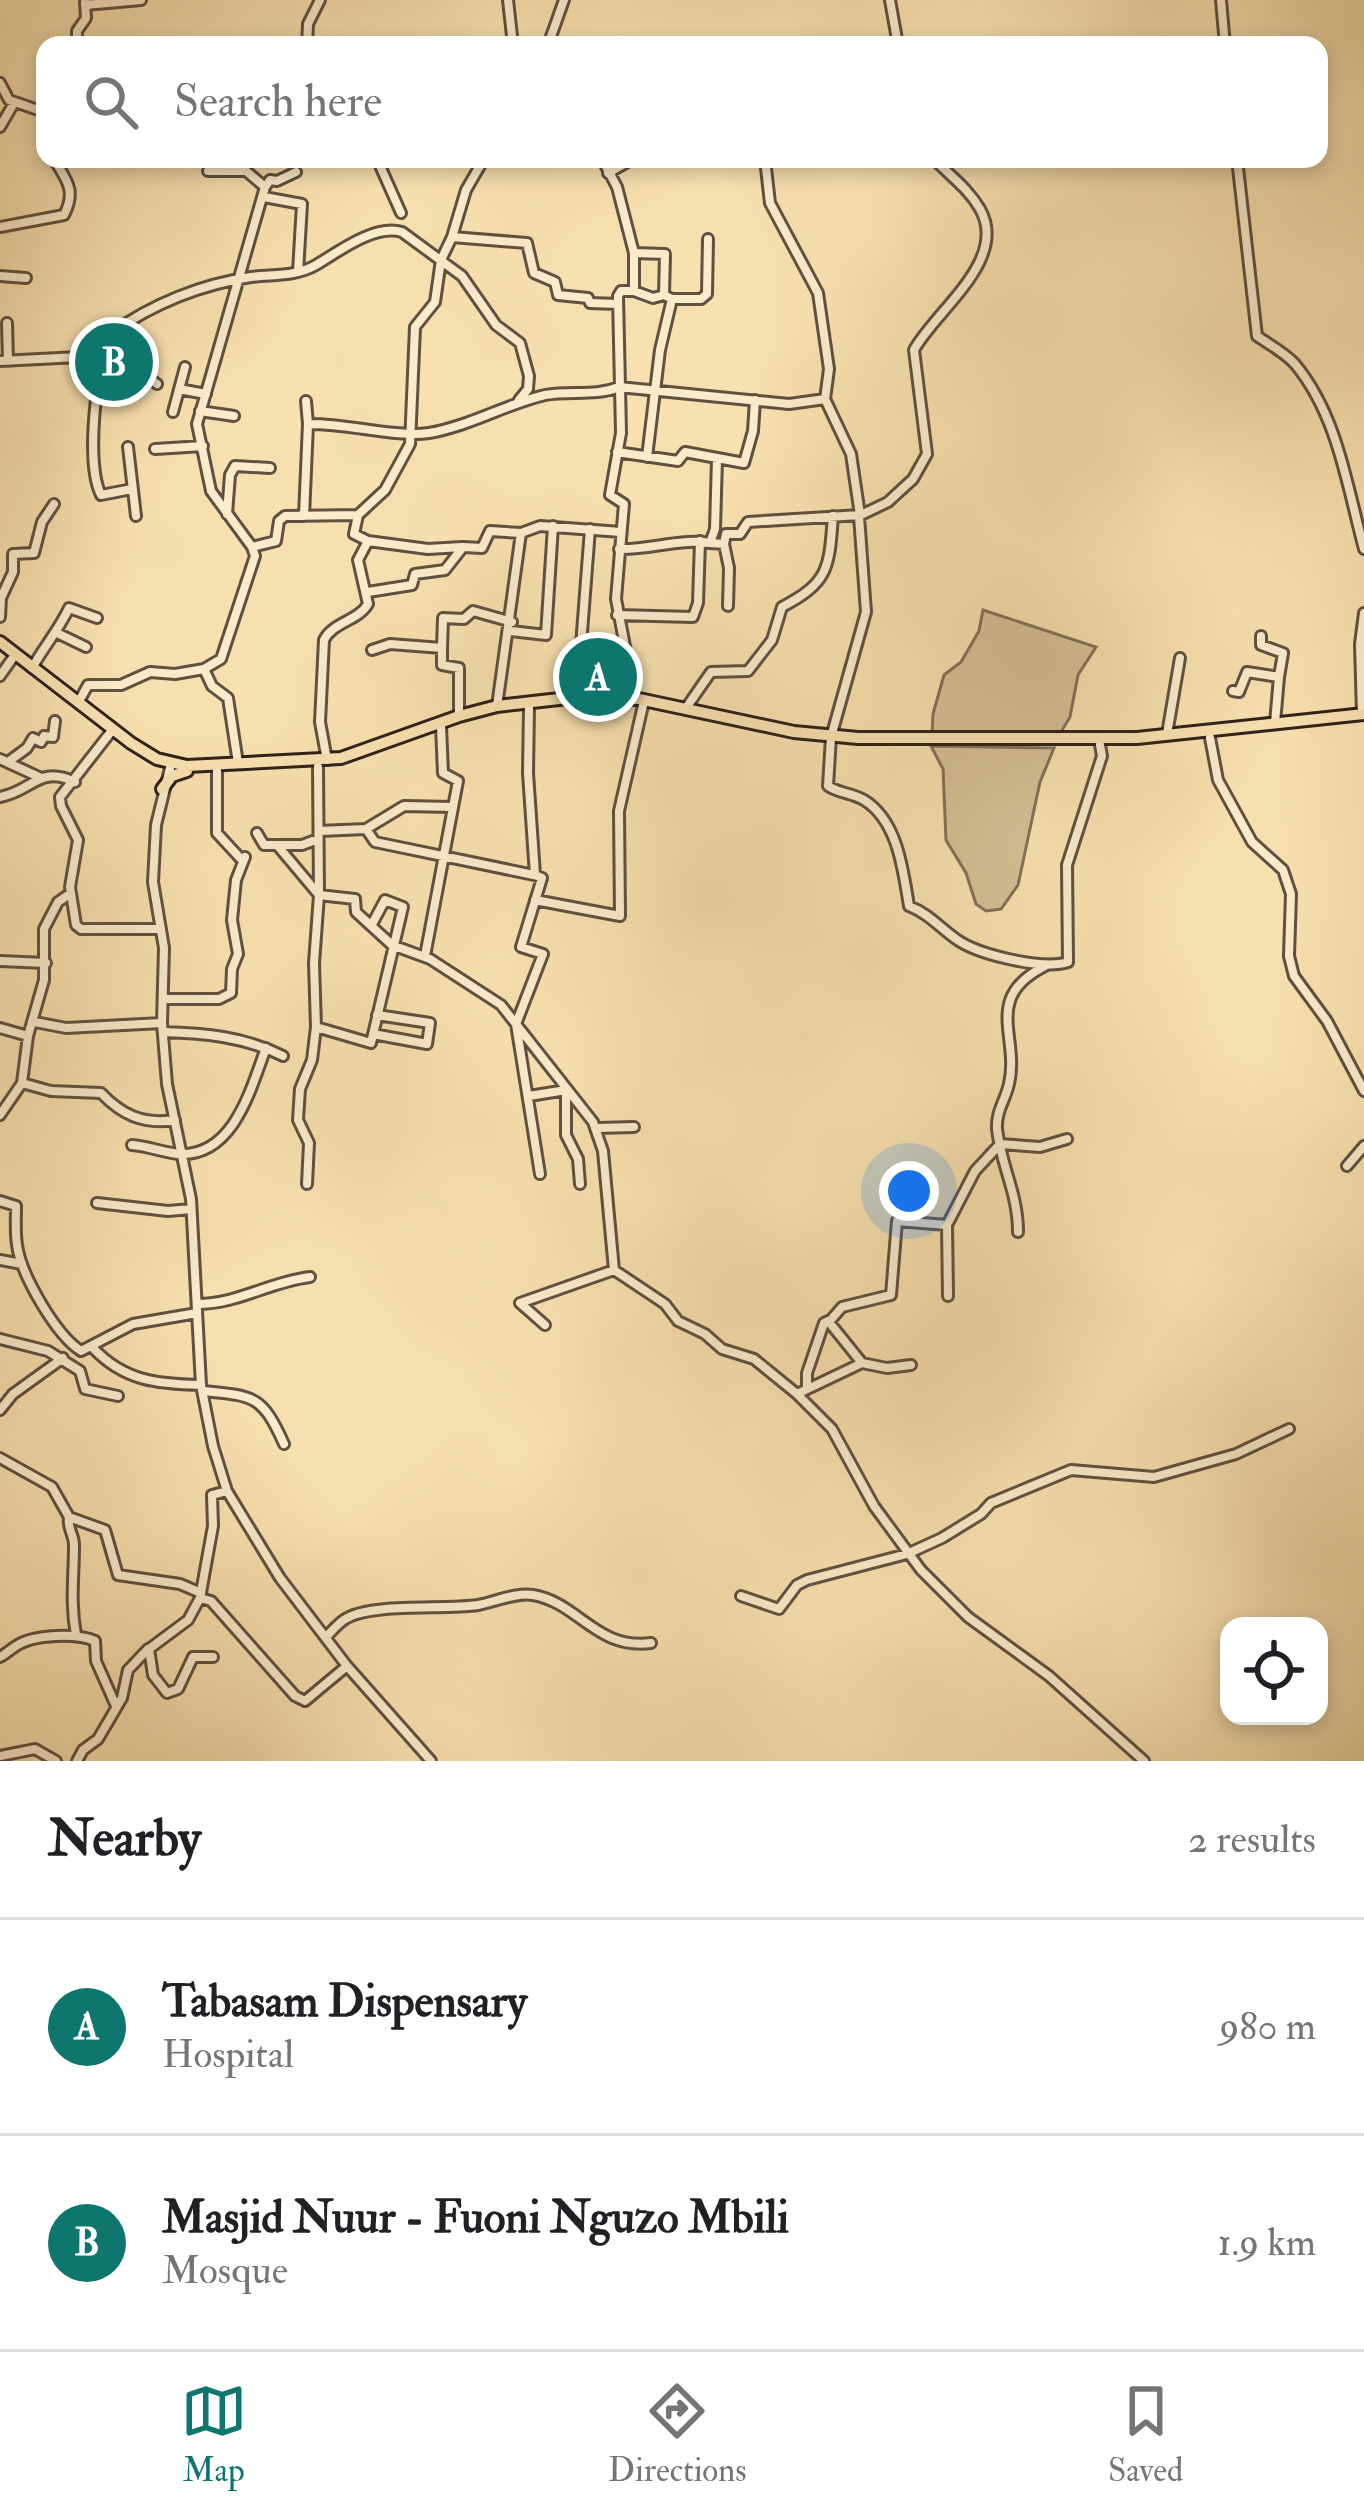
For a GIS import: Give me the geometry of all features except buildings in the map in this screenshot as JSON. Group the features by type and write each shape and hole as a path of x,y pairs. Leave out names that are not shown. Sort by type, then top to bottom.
{"main road":[{"path":"0,646 110,733 165,767 187,771 354,760 441,726 530,708 609,702 686,708 831,740"},
{"path":"0,646 165,767 322,763 497,706 578,698 624,697 831,740 873,741 1062,742 1363,716"},
{"path":"1062,742 1100,745 1210,738 1363,716"},
{"path":"162,788 165,767"},
{"path":"162,788 172,776 187,771"}],"street":[{"path":"77,36 86,18 85,2 140,0"},
{"path":"308,36 308,24 320,0"},
{"path":"508,0 512,36"},
{"path":"551,36 564,0"},
{"path":"890,0 896,36"},
{"path":"1221,0 1224,36"},
{"path":"0,83 4,95 14,103 36,110"},
{"path":"0,128 14,103"},
{"path":"0,227 64,215 71,193 61,168"},
{"path":"381,168 401,213"},
{"path":"479,168 441,260 435,302 415,326 412,435 385,490 358,515 354,534 368,541 428,549 482,548 490,532 521,533 553,526 621,532"},
{"path":"606,168 624,209 634,253 634,291"},
{"path":"608,173 617,168"},
{"path":"766,168 770,203 818,293 829,369 825,399 850,454 860,514 866,612 831,740 829,788 863,800 885,820 901,862 909,905 930,914 963,943 1046,966"},
{"path":"728,606 726,534 740,534 748,521 860,514 883,507 925,461 927,439 914,350 970,274 987,239 986,223 976,203 943,168"},
{"path":"1238,168 1257,336 1292,361 1322,404 1339,449 1364,549"},
{"path":"208,171 246,170 264,192 302,204 298,272"},
{"path":"78,703 88,686 121,685 150,672 204,669 225,654 254,562 252,547 212,491 197,424 264,192 270,180 296,172"},
{"path":"132,489 101,494 94,480 96,392 112,333 183,295 241,279 298,272 344,246 392,229 462,276 496,325 520,343 529,376 528,389 518,400"},
{"path":"452,237 527,243 534,273 555,282 558,295 618,304"},
{"path":"624,697 628,662 617,615 625,504 610,495 621,433 618,304 621,291 653,298 701,299 707,294 708,239"},
{"path":"634,253 665,254 668,297 647,457"},
{"path":"0,276 26,278"},
{"path":"7,323 4,361 123,356 157,384"},
{"path":"173,412 185,367"},
{"path":"308,424 349,424 412,435 482,417 518,400 601,394 619,386 789,404 825,399"},
{"path":"179,389 206,394"},
{"path":"617,452 678,461 685,452 739,464 746,460 755,400"},
{"path":"304,516 306,401"},
{"path":"200,411 234,416"},
{"path":"155,449 202,446"},
{"path":"128,447 136,516"},
{"path":"617,615 693,617 705,542 715,529 717,459"},
{"path":"227,514 235,466 270,468"},
{"path":"0,617 1,598 13,572 13,554 34,553 42,522 54,504"},
{"path":"252,547 276,541 281,518 358,515"},
{"path":"686,708 711,672 748,670 772,640 782,607 817,586 824,576 833,516"},
{"path":"459,716 459,668 442,665 443,618 464,619 477,610 511,627 546,635 553,526"},
{"path":"578,698 590,529"},
{"path":"497,706 521,533"},
{"path":"308,1184 309,1143 298,1120 298,1103 312,1060 316,1027 324,640 331,630 363,611 368,592 358,560 368,541"},
{"path":"620,549 724,544"},
{"path":"368,592 412,585 415,574 445,570 464,547"},
{"path":"32,668 48,639 58,634 69,608 97,618"},
{"path":"1363,716 1360,644 1364,613"},
{"path":"58,634 86,647"},
{"path":"1262,636 1261,646 1282,653 1275,725"},
{"path":"372,650 390,644 442,648"},
{"path":"0,676 12,658"},
{"path":"1167,736 1180,658"},
{"path":"204,669 212,686 228,698 238,765"},
{"path":"1233,691 1239,692 1246,672 1279,677"},
{"path":"535,900 620,916 619,811 644,702"},
{"path":"530,708 528,773 535,875"},
{"path":"4,760 27,748 33,738 41,742 44,736 53,737 55,721"},
{"path":"425,956 458,781 443,773 441,726"},
{"path":"110,733 60,797 78,840 71,893 76,925 81,929 161,929"},
{"path":"1210,738 1218,780 1252,842 1283,870 1291,894 1289,956 1294,976 1327,1021 1364,1091"},
{"path":"1018,1232 1016,1196 1000,1144 998,1106 1009,1084 1009,1003 1018,985 1046,966 1068,962 1067,865 1102,756 1100,745"},
{"path":"4,760 39,777"},
{"path":"163,999 219,999 231,993 238,954 232,920 243,858 218,833 217,772"},
{"path":"0,797 39,777 59,774 76,782"},
{"path":"162,788 152,853 161,929 163,1027 191,1209 202,1388 213,1446 227,1491 261,1551 347,1666 431,1761"},
{"path":"257,833 264,845 302,845 318,835 366,829 404,806 453,807"},
{"path":"366,829 375,842 542,878 521,947 543,954 516,1024 540,1174"},
{"path":"277,845 319,896 355,899 356,912 392,945 465,978 519,1023 597,1128 614,1270"},
{"path":"0,1115 22,1083 46,963 44,929 58,902 71,893"},
{"path":"316,1027 371,1043 404,908 385,900 370,926"},
{"path":"0,961 46,963"},
{"path":"374,1034 427,1044 430,1023 377,1015"},
{"path":"34,1022 66,1028 163,1027 207,1033 283,1057"},
{"path":"0,1028 28,1036"},
{"path":"132,1145 184,1155 222,1141 246,1103 266,1048"},
{"path":"522,1059 542,1056"},
{"path":"22,1083 51,1091 106,1094 111,1106 149,1124 175,1120"},
{"path":"529,1096 566,1090"},
{"path":"566,1090 566,1135 578,1159 580,1184"},
{"path":"597,1128 634,1127"},
{"path":"1000,1144 1040,1147 1067,1139"},
{"path":"949,1296 947,1226 975,1171 1000,1144"},
{"path":"1347,1166 1364,1146"},
{"path":"0,1201 16,1206 22,1264 68,1342 81,1352 134,1324 228,1303 270,1284 310,1277"},
{"path":"98,1203 191,1209"},
{"path":"802,1392 822,1327 842,1307 891,1294 897,1221 947,1226"},
{"path":"0,1260 22,1264"},
{"path":"545,1325 520,1303 525,1298 545,1296 614,1270"},
{"path":"614,1270 664,1304 678,1321 722,1349 754,1359 802,1392 832,1429 874,1507 907,1555 968,1617 1049,1676 1144,1761"},
{"path":"829,1322 862,1363"},
{"path":"0,1339 63,1358 80,1371 85,1389 118,1396"},
{"path":"93,1348 121,1373 256,1399 271,1415 284,1444"},
{"path":"0,1410 13,1394 63,1358"},
{"path":"802,1392 862,1363 887,1368 911,1365"},
{"path":"741,1596 779,1609 797,1585 807,1580 907,1555 942,1538 992,1503 1071,1470 1154,1477 1236,1454 1289,1430"},
{"path":"0,1458 52,1487 69,1517 106,1530 118,1575 180,1584 211,1601 295,1696 305,1701 347,1666"},
{"path":"77,1761 98,1739 128,1670 188,1620 201,1595 213,1526 212,1495 227,1491"},
{"path":"69,1517 76,1635"},
{"path":"326,1637 348,1617 376,1610 455,1608 530,1594 562,1605 579,1622 626,1646 651,1643"},
{"path":"0,1657 25,1642 76,1635 95,1641 96,1661 116,1706"},
{"path":"149,1649 157,1684 167,1693 178,1689 194,1657 213,1657"},
{"path":"0,1756 35,1749 56,1761"}],"shaded area":[{"path":"983,610 1096,647 1078,675 1070,717 1058,737 932,735 944,675 961,662 979,631"},
{"path":"931,746 1054,748 1040,782 1018,885 1001,909 986,911 976,904 966,873 946,840 943,769"}],"place":[{"name":"Masjid Nuur - Fuoni Nguzo Mbili","path":"114,362"},
{"name":"Tabasam Dispensary","path":"598,677"}]}
